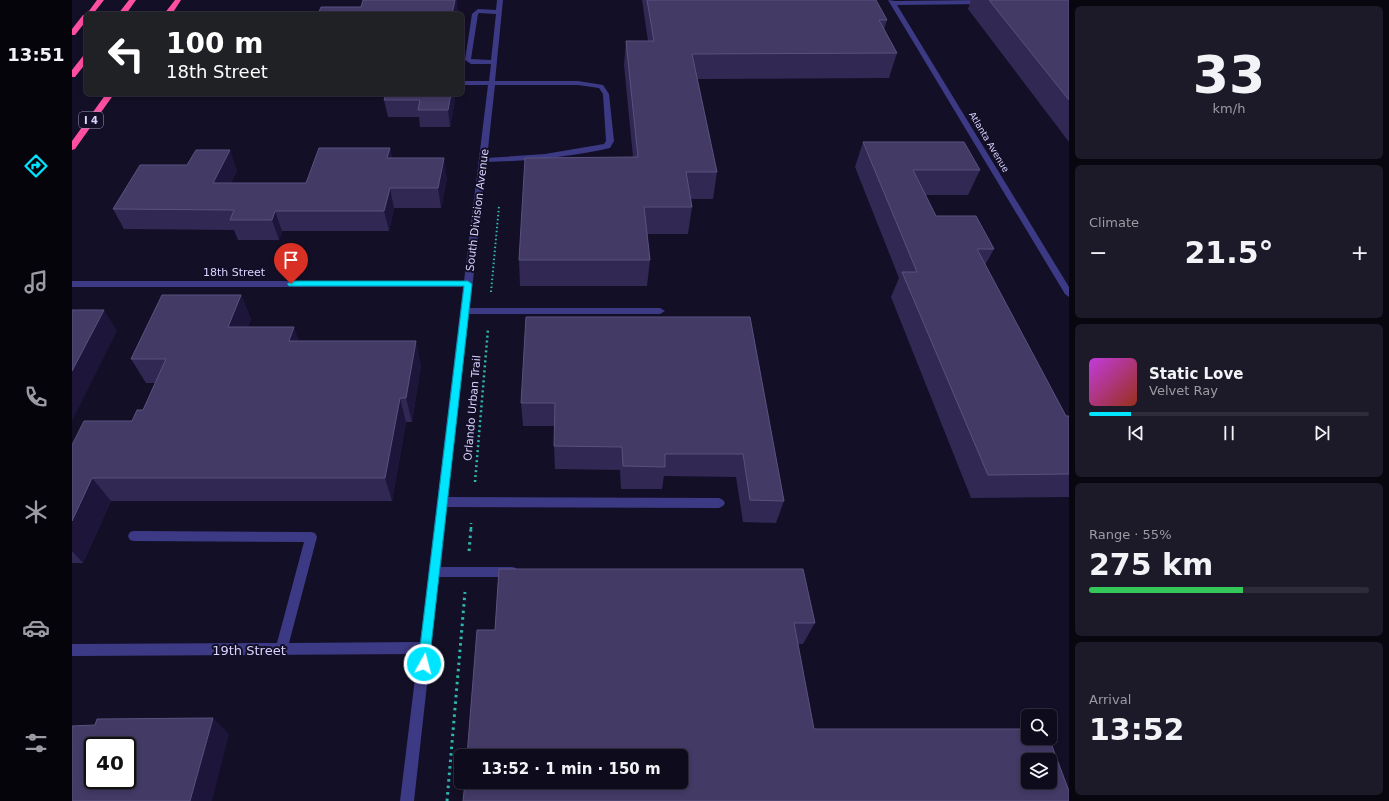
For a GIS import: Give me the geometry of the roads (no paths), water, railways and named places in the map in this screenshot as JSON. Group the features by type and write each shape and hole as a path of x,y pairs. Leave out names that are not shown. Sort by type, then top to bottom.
{"highway":[{"path":"91,12 101,0"},
{"path":"124,12 133,0"},
{"path":"169,12 178,0"},
{"path":"72,34 84,19"},
{"path":"72,75 84,60"},
{"name":"I 4","path":"72,147 109,96"}],"street":[{"name":"South Division Avenue","path":"407,801 492,83 500,0"},
{"path":"892,2 992,2"},
{"name":"Atlanta Avenue","path":"892,2 1069,294"},
{"path":"494,62 471,62 468,60 475,14 478,11 499,12"},
{"path":"464,83 578,83 601,86 606,94 610,141 607,146 578,153 516,159 483,160"},
{"name":"18th Street","path":"72,284 468,284"},
{"path":"465,311 660,311"},
{"path":"443,502 719,503"},
{"path":"134,536 311,537 281,650"},
{"path":"434,572 525,572"},
{"name":"19th Street","path":"72,650 425,648"}]}
